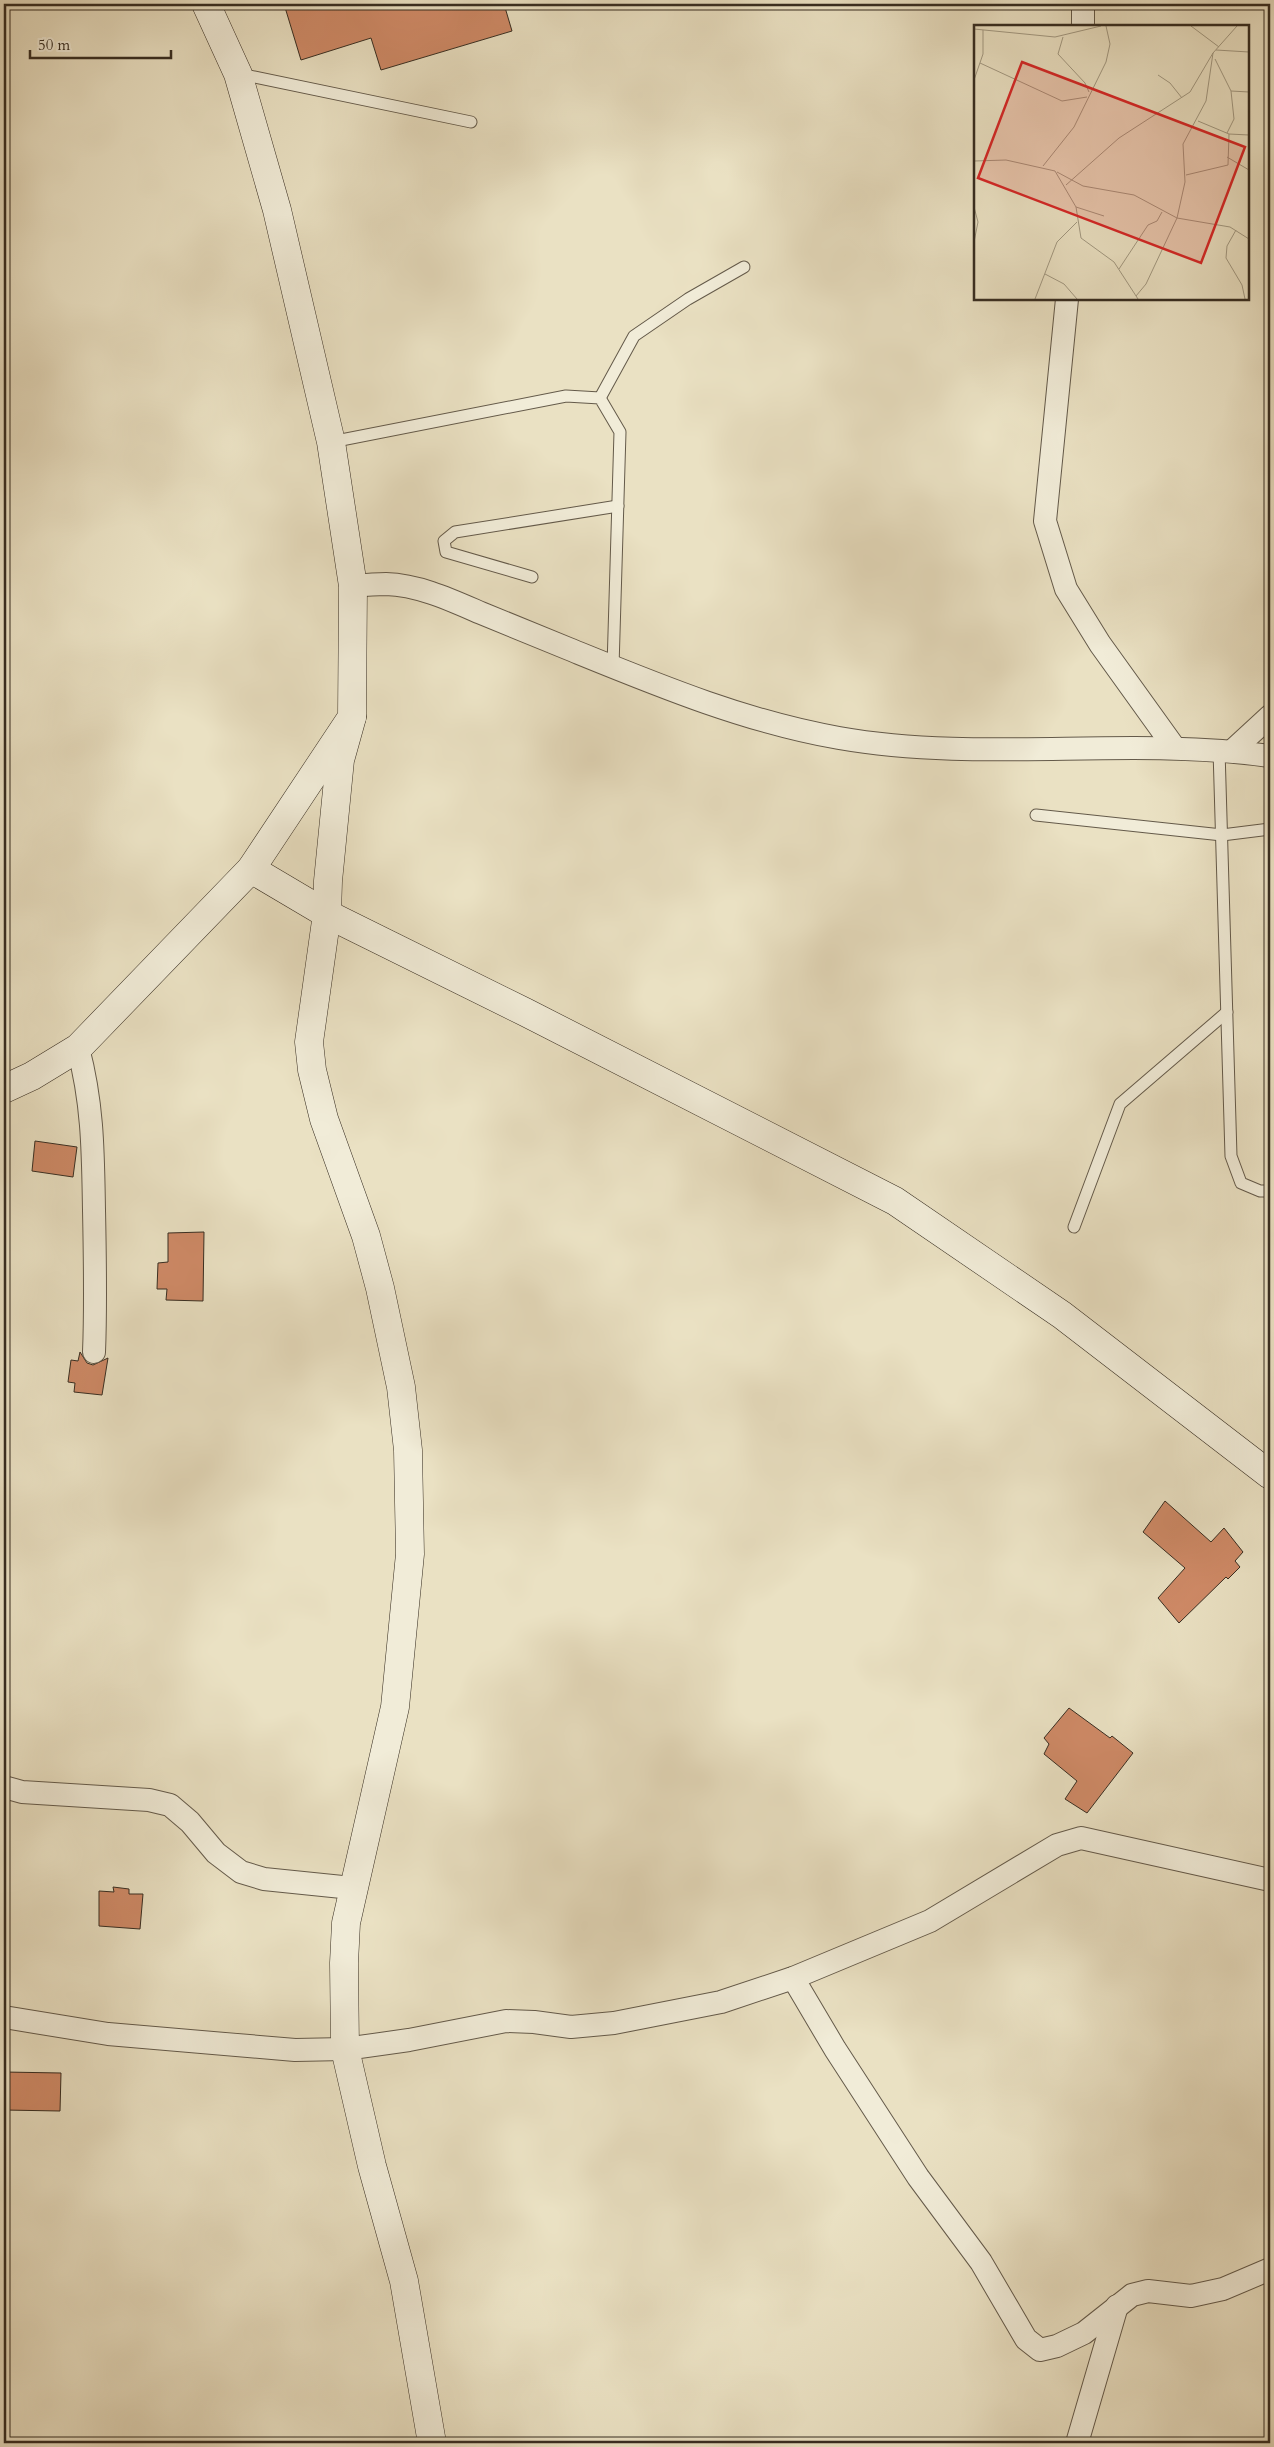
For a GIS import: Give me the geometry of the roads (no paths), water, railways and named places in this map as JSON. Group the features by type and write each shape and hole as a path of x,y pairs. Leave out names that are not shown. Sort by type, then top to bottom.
{"street":[{"path":"206,4 238,74 277,210 332,442 352,586 352,717 340,760 328,871 327,914 309,1042 312,1070 324,1119 366,1236 380,1288 401,1387 408,1450 410,1554 395,1707 384,1760 352,1888 346,1923 344,1963 345,2049 372,2166 404,2281 432,2443"},
{"path":"1083,4 1083,25"},
{"path":"1067,300 1045,521 1066,589 1100,644 1174,747"},
{"path":"352,586 388,584 433,593 613,667 768,721 839,738 922,747 1025,750 1174,747 1225,750 1270,756"},
{"path":"1225,750 1270,716"},
{"path":"4,1089 32,1076 78,1048 251,870 352,717"},
{"path":"251,870 327,914 525,1012 895,1201 1062,1315 1270,1476"},
{"path":"78,1048 87,1084 92,1131 96,1308 94,1352"},
{"path":"4,1787 22,1792 149,1800 170,1805 190,1822 216,1853 241,1872 264,1879 352,1888"},
{"path":"4,2017 108,2034 295,2050 345,2049 409,2040 506,2021 534,2022 571,2027 614,2023 721,2002 793,1978 930,1921 1057,1845 1081,1838 1270,1880"},
{"path":"793,1978 835,2049 918,2177 981,2262 1026,2339 1040,2350 1057,2346 1084,2333 1132,2295 1148,2291 1191,2296 1223,2290 1270,2269"},
{"path":"1077,2443 1117,2306"}],"lane":[{"path":"238,74 471,122"},
{"path":"600,398 634,336 688,299 744,268"},
{"path":"332,442 566,396 600,398"},
{"path":"600,398 620,432 613,667"},
{"path":"532,577 446,552 444,541 456,532 618,506"},
{"path":"1225,750 1222,834 1232,1156 1241,1183 1260,1191 1270,1191"},
{"path":"1036,815 1222,834 1270,829"},
{"path":"1074,1227 1120,1104 1227,1012"}]}
